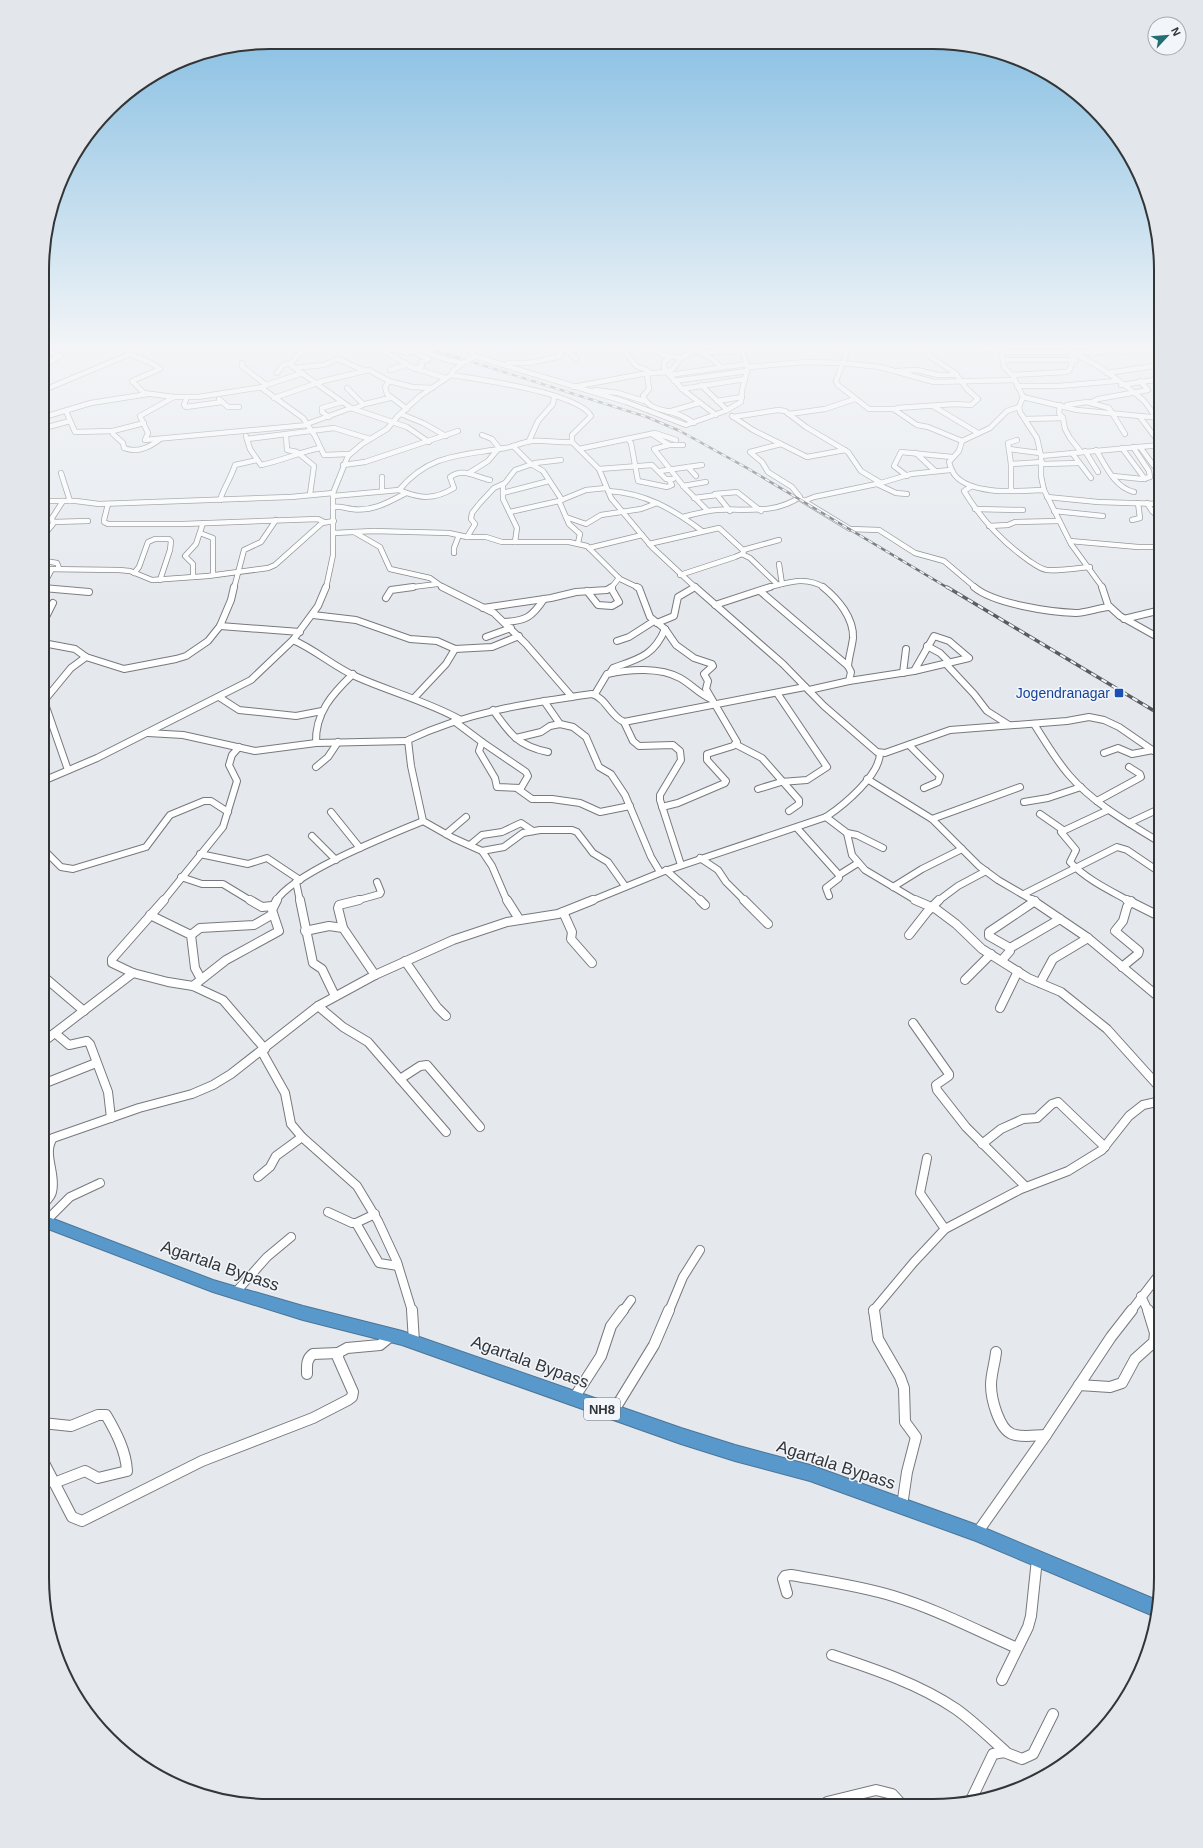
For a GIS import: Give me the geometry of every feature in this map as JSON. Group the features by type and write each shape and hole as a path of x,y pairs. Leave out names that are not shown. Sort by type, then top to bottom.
{"highway":[{"name":"Agartala Bypass","path":"49,1224 177,1273 235,1293 303,1313 414,1342 728,1451 810,1473 977,1533 1152,1608"}],"street":[{"path":"114,435 126,450 147,448 161,439"},
{"path":"147,435 145,440 192,435"},
{"path":"246,435 250,450 259,465 284,460 298,453 320,448"},
{"path":"247,439 284,435"},
{"path":"286,435 287,450 298,453 314,466 310,494"},
{"path":"314,435 324,455 349,454"},
{"path":"356,435 370,440"},
{"path":"49,778 94,760 219,697 253,678 293,640 313,615 320,603 326,587 333,555 333,494 343,465 349,454 377,435"},
{"path":"419,435 429,442"},
{"path":"483,435 492,439 499,448"},
{"path":"528,441 531,435"},
{"path":"572,435 572,442"},
{"path":"579,449 646,435"},
{"path":"654,435 668,445"},
{"path":"664,435 676,440"},
{"path":"765,435 807,458 845,450"},
{"path":"820,435 850,454 861,471 896,493 907,494"},
{"path":"948,435 962,441"},
{"path":"974,435 962,441 959,451 949,462 950,470 962,481 985,490 1044,490"},
{"path":"1036,435 1041,454 1041,476 1044,490 1070,541 1090,567 1103,588 1109,607 1124,619 1154,635"},
{"path":"1069,435 1098,472"},
{"path":"343,465 365,462 446,436"},
{"path":"600,469 634,466 652,465 669,480 672,485 668,487 640,482 637,480 636,470 634,466 631,456 630,446 632,444 628,439"},
{"path":"1011,490 1011,464 1008,443 1017,440"},
{"path":"399,490 410,476 444,458 476,451 513,446 528,441 572,442 600,469 607,489 649,544 680,575 755,639 837,718 880,753"},
{"path":"780,444 750,452 762,462 768,472 794,488 800,496 799,498 850,529 879,530 915,553 944,561 979,591 1010,604 1073,613 1109,607"},
{"path":"683,445 668,445 654,449 672,470 683,486 708,511"},
{"path":"513,446 531,464 543,470 560,500 561,508 569,524 580,534 578,543"},
{"path":"1009,449 1041,454 1072,453 1154,446"},
{"path":"1113,476 1145,479 1151,476 1145,464 1133,447"},
{"path":"1140,447 1154,466"},
{"path":"469,473 488,461 499,448"},
{"path":"1122,448 1145,479"},
{"path":"1096,450 1120,486 1126,490 1134,492"},
{"path":"907,476 895,467 894,464 901,452 952,457"},
{"path":"916,453 935,471"},
{"path":"1072,453 1091,478"},
{"path":"1131,461 1133,458 1139,456"},
{"path":"220,500 224,488 231,479 235,465 257,460"},
{"path":"467,537 475,524 471,518 472,513 493,489 502,484 514,470 531,464 561,460"},
{"path":"1011,464 1079,463"},
{"path":"660,471 702,465"},
{"path":"688,467 696,476"},
{"path":"804,501 814,497 907,476 950,470"},
{"path":"49,501 108,504 220,500 399,490 422,498 440,496 454,488 450,478 452,475 463,471 479,478 490,480"},
{"path":"61,473 70,501"},
{"path":"382,477 382,491"},
{"path":"669,480 678,479"},
{"path":"503,494 550,481"},
{"path":"683,486 706,482"},
{"path":"502,484 503,494 517,528 515,542"},
{"path":"972,486 964,490 975,509 988,526 1015,551 1042,569 1090,567"},
{"path":"510,512 560,500 586,490 607,489 635,494 657,503 683,517 702,531"},
{"path":"694,498 737,492 761,511"},
{"path":"333,507 344,506 352,509 380,507 406,493"},
{"path":"715,494 719,496 730,511"},
{"path":"1047,497 1098,502 1154,504"},
{"path":"683,517 708,511 761,511 793,503 799,498"},
{"path":"49,527 53,522 52,518 63,501"},
{"path":"566,517 586,524 601,515 624,513 642,509 657,503"},
{"path":"1132,520 1140,518 1138,503"},
{"path":"1147,503 1154,513"},
{"path":"108,504 104,520 105,523 134,525 321,519 324,522"},
{"path":"975,509 1023,510"},
{"path":"1054,511 1103,516"},
{"path":"49,644 75,649 86,657 124,669 186,656 208,641 220,626 231,600 244,550 261,542 276,520"},
{"path":"53,522 88,521"},
{"path":"49,575 52,569 91,568 134,573 144,579 160,580 268,568 275,565 324,522 334,521"},
{"path":"988,526 1008,525 1015,522 1059,521"},
{"path":"193,577 193,564 185,556 196,544 203,523"},
{"path":"649,544 721,528 743,552 780,585"},
{"path":"354,532 380,547 390,569 419,577 430,578 437,584 494,613 519,636 572,697"},
{"path":"200,533 213,538 213,575"},
{"path":"334,533 449,533 467,537 486,537 502,542 578,543 589,548 619,578 641,590 649,615 665,630 678,647 694,658 712,664 713,666 704,674 708,681 706,689 711,699"},
{"path":"454,553 454,548 459,535"},
{"path":"589,548 642,536"},
{"path":"134,573 140,565 148,542 155,539 169,539 171,542 170,550 160,580"},
{"path":"680,575 779,540"},
{"path":"1070,541 1154,547"},
{"path":"49,562 57,563 59,568"},
{"path":"779,564 780,585"},
{"path":"483,608 611,588 619,578"},
{"path":"715,605 791,581 811,580 829,591 842,606 851,624 853,635 848,655 848,666"},
{"path":"386,598 391,590 437,584"},
{"path":"617,641 629,638 655,622 674,616 678,597 695,587"},
{"path":"49,588 89,592"},
{"path":"586,591 595,604 612,606 619,602 611,588"},
{"path":"760,591 848,666 851,672 849,681"},
{"path":"504,622 526,620 535,613 544,599"},
{"path":"49,611 53,603"},
{"path":"1124,619 1154,612"},
{"path":"313,615 356,620 410,639 437,641 455,649 492,648 519,636"},
{"path":"220,626 300,632"},
{"path":"486,637 511,628"},
{"path":"610,673 613,668 646,656 661,639 665,630"},
{"path":"148,733 182,735 255,750 316,743 408,741 456,720 493,710 595,694 600,697 618,720 624,722 777,693 904,673 914,671 948,664 969,658 949,641 938,636 933,637 914,671"},
{"path":"293,640 319,653 353,674 437,706 499,755 528,774 521,788 518,789"},
{"path":"928,646 937,650 987,711 1009,725"},
{"path":"415,697 446,664 455,649"},
{"path":"904,673 906,649"},
{"path":"49,696 71,668 86,657"},
{"path":"595,694 605,675 610,673 644,670 676,676 711,699 716,704 736,738 735,744"},
{"path":"316,743 315,735 317,719 338,688 353,674"},
{"path":"758,789 783,782 807,780 827,767 826,762 777,693"},
{"path":"219,697 239,710 296,716 322,711"},
{"path":"544,701 560,724"},
{"path":"493,710 509,733 534,749 548,752"},
{"path":"49,716 68,770"},
{"path":"880,753 909,745 950,730 1034,724 1086,718 1099,719 1119,727 1153,750"},
{"path":"624,722 634,741 639,746 646,747 673,745 678,749 681,759 660,795 662,807 681,865"},
{"path":"516,738 542,732 550,726 560,724 574,727 586,737 599,766 612,774 625,795 651,857 663,871 693,892 704,905"},
{"path":"1034,724 1069,774 1081,787 1108,810 1154,839"},
{"path":"408,741 411,766 423,821 482,851 504,847 519,834 533,831 575,831 591,851 608,862 625,886"},
{"path":"316,767 328,757 338,742"},
{"path":"482,742 478,751 486,760 497,787 518,789 532,799 552,799 580,803 600,812 630,806"},
{"path":"735,744 758,755 800,803 796,808 789,811"},
{"path":"662,807 678,804 725,783 726,780 707,760 707,754 733,746 735,744"},
{"path":"909,745 940,776 938,782 924,788"},
{"path":"239,747 232,755 229,765 237,781 223,827 112,959 115,965 133,973 168,982 193,986 222,1000 263,1050 285,1093 291,1124 302,1137 342,1171 357,1186 375,1214 398,1266 412,1310 414,1342"},
{"path":"1104,753 1118,748 1132,754 1153,750"},
{"path":"49,1140 139,1108 192,1094 206,1088 231,1074 318,1006 374,975 453,940 519,919 562,912 663,871 798,828 826,817 840,806 867,779 880,762 880,753"},
{"path":"486,760 499,755"},
{"path":"1097,801 1141,777 1140,774 1130,767"},
{"path":"867,779 932,819 986,871 1035,901 1088,938 1154,993"},
{"path":"932,819 1020,787"},
{"path":"1024,802 1048,798 1081,787"},
{"path":"49,855 61,867 73,869 146,847 170,815 204,801 211,801 228,812"},
{"path":"1063,830 1108,810"},
{"path":"1129,823 1154,811"},
{"path":"331,812 360,848"},
{"path":"1040,814 1063,830"},
{"path":"446,834 466,817"},
{"path":"826,817 847,833 857,835 883,848"},
{"path":"190,936 200,928 254,925 273,910 280,896 298,881 360,848 423,821"},
{"path":"470,846 479,837 502,832 521,824 533,831"},
{"path":"798,828 839,875"},
{"path":"1063,830 1062,834 1076,850 1076,853 1070,860 1075,868 1154,913"},
{"path":"847,833 852,855 865,870 915,900 932,906 956,924 978,946 1018,971 1061,992 1107,1029 1154,1081"},
{"path":"312,836 336,860"},
{"path":"1024,894 1114,848 1120,847 1154,869"},
{"path":"893,887 922,869 962,849"},
{"path":"482,851 492,866 508,902 519,919"},
{"path":"200,854 248,864 267,858 298,881 305,931 313,963 322,969 335,996"},
{"path":"700,858 718,870 726,882 735,889 768,924"},
{"path":"829,896 826,888 839,878 839,875 858,863"},
{"path":"909,935 932,906 957,886 986,871"},
{"path":"181,877 202,884 224,884 262,906 273,910"},
{"path":"374,975 343,928 338,908 339,905 380,894 381,892 376,882"},
{"path":"1010,948 989,936 989,932 1035,901"},
{"path":"1122,967 1138,954 1139,951 1115,931 1123,921 1127,907 1131,901"},
{"path":"193,986 226,960 277,933 279,928 273,910"},
{"path":"562,912 572,932 571,939 592,963"},
{"path":"150,915 190,936"},
{"path":"1002,960 1010,951 1010,948 1060,919"},
{"path":"305,931 330,926 343,928"},
{"path":"190,936 194,968 201,979"},
{"path":"1040,983 1053,959 1088,938"},
{"path":"965,980 992,954"},
{"path":"405,961 437,1008 446,1016"},
{"path":"1000,1008 1018,971"},
{"path":"49,1038 133,973"},
{"path":"49,981 84,1011"},
{"path":"318,1006 343,1028 368,1042 446,1132"},
{"path":"913,1022 949,1074 949,1076 938,1082 936,1088 966,1127 1026,1187"},
{"path":"55,1033 69,1045 87,1041 90,1044 100,1077 108,1092 111,1118"},
{"path":"49,1082 96,1064"},
{"path":"400,1078 420,1066 427,1066 449,1089 480,1126"},
{"path":"982,1144 1001,1129 1023,1120 1037,1118 1052,1104 1058,1102 1105,1146"},
{"path":"902,1506 907,1472 916,1437 904,1417 904,1388 900,1377 878,1339 872,1314 873,1311 914,1262 946,1229 972,1213 1026,1187 1063,1174 1105,1146 1129,1116 1147,1103 1154,1102"},
{"path":"258,1177 270,1167 276,1156 302,1137"},
{"path":"49,1155 53,1186 49,1198"},
{"path":"927,1158 920,1193 946,1229"},
{"path":"49,1217 70,1197 100,1183"},
{"path":"328,1212 352,1223 356,1223 375,1214"},
{"path":"356,1223 366,1239 376,1262 380,1264 398,1266"},
{"path":"235,1293 267,1257 292,1237"},
{"path":"613,1412 654,1345 682,1277 700,1250"},
{"path":"977,1533 1046,1435 1111,1337 1141,1296 1154,1282"},
{"path":"1141,1296 1148,1307 1154,1332"},
{"path":"574,1398 601,1356 611,1326 631,1300"},
{"path":"307,1374 307,1359 313,1354 338,1353 347,1348 380,1344 391,1336"},
{"path":"1079,1385 1111,1387 1119,1385 1123,1382 1135,1358 1153,1343 1154,1340"},
{"path":"996,1352 991,1391 997,1412 1006,1430 1011,1434 1018,1435 1046,1435"},
{"path":"49,1473 72,1517 77,1521 82,1521 202,1461 313,1418 334,1408 352,1396 352,1392 338,1358 338,1353"},
{"path":"49,1424 71,1426 98,1415 106,1415 124,1452 128,1465 127,1471 123,1474 118,1473 98,1478 85,1471 79,1472 54,1483"},
{"path":"1002,1680 1031,1616 1037,1558"},
{"path":"787,1593 783,1579 786,1576 858,1587 894,1597 943,1615 1017,1648"},
{"path":"832,1655 864,1666 935,1696 961,1714 1005,1751 1023,1760 1033,1754 1053,1714"},
{"path":"973,1795 993,1754 998,1751 1005,1751"},
{"path":"839,1799 876,1790 892,1794 897,1799"}],"railway":[{"path":"688,435 747,468 948,588"},
{"path":"947,587 1154,711"}],"place":[{"name":"Jogendranagar","path":"1119,693"}]}
